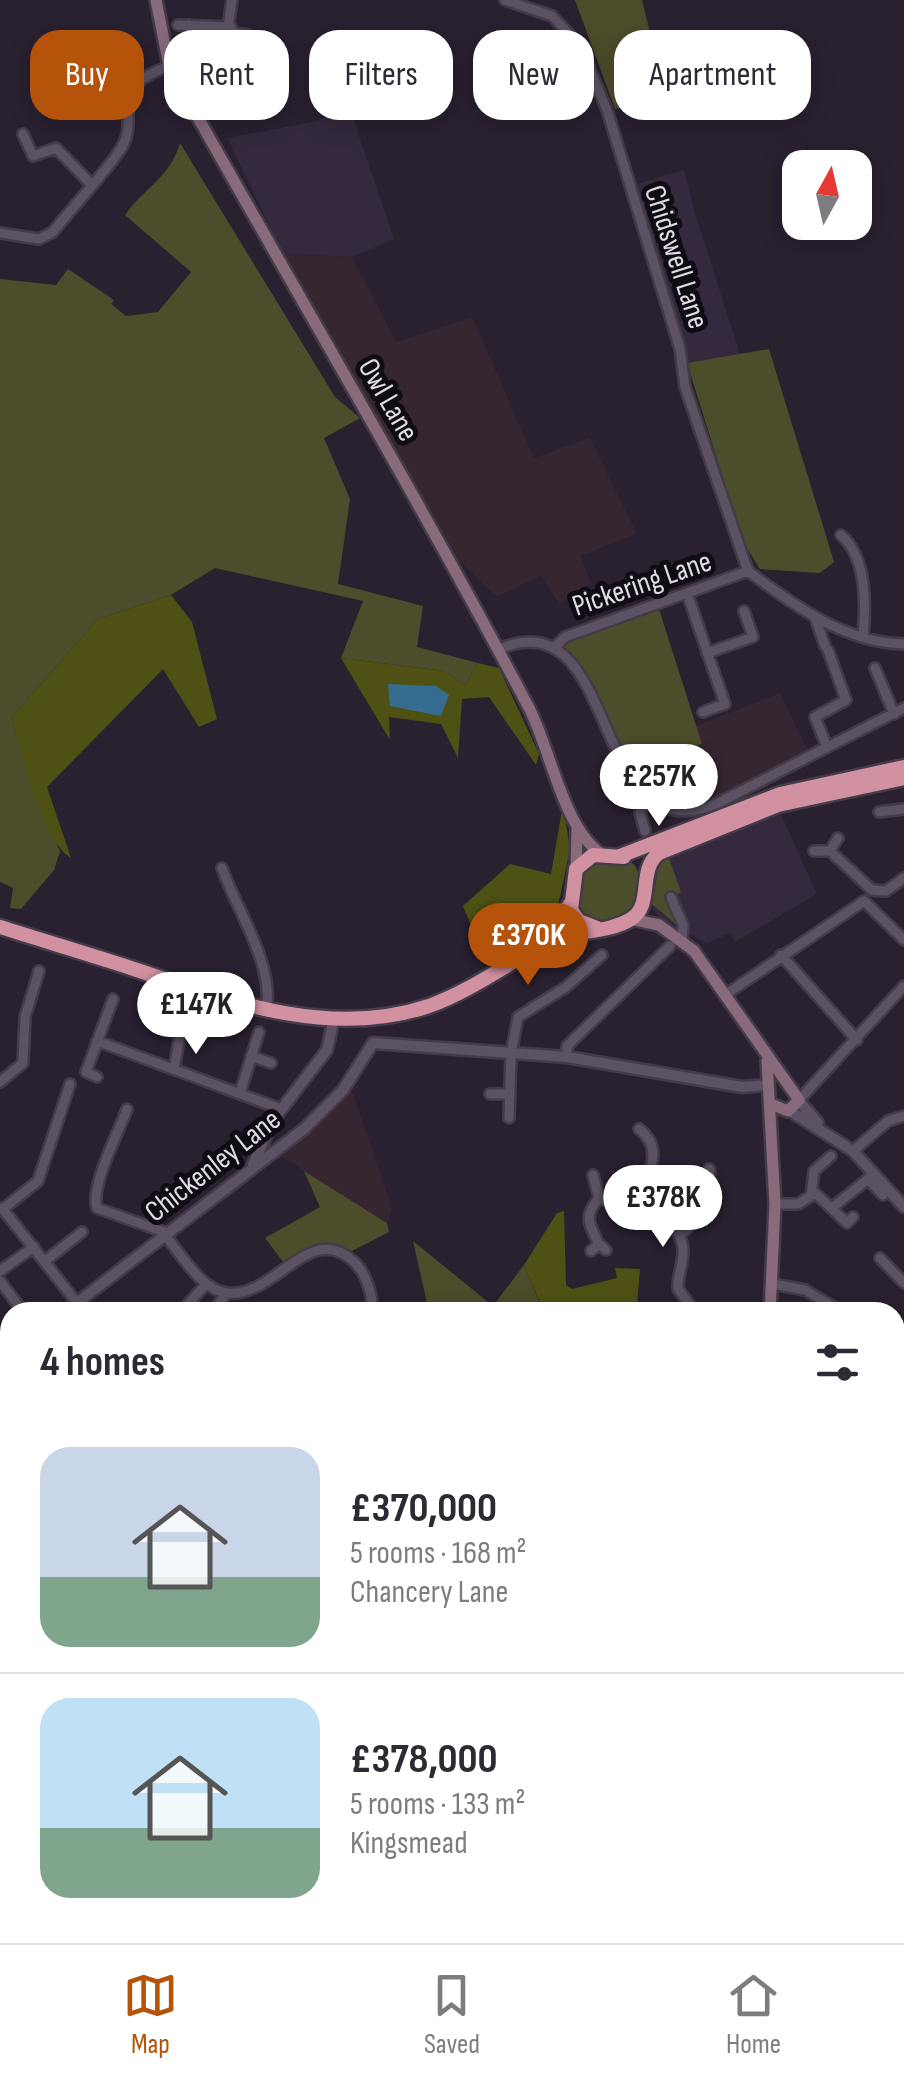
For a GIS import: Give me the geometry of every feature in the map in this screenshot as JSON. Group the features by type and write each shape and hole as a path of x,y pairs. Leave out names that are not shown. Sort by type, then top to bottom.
{"highway":[{"path":"620,856 780,794 904,767"},
{"path":"0,927 266,1012 334,1018 426,1007 469,989 548,942 631,919 644,900 644,878 650,860 659,853 778,805 904,778"},
{"path":"548,942 570,904 576,869 587,858 601,854 620,856 638,864 644,878"},
{"path":"570,904 578,921 597,928"}],"main road":[{"name":"Owl Lane","path":"156,0 164,44"},
{"name":"Owl Lane","path":"198,120 396,462 531,711 577,827 601,854"},
{"name":"Owl Lane","path":"576,869 577,827"},
{"path":"644,900 659,926 706,964 767,1058 775,1200"},
{"path":"631,919 659,926"},
{"path":"760,1048 785,1080 794,1106"},
{"path":"769,1084 785,1080"},
{"path":"770,1103 794,1106"},
{"path":"771,1302 780,1126 794,1106"}],"street":[{"path":"228,27 232,0"},
{"name":"Chidswell Lane","path":"506,0 542,12 564,26 594,80 680,350 685,387 748,570"},
{"path":"185,30 183,25 236,30"},
{"path":"0,233 47,237 124,142 132,88 147,74 164,68"},
{"path":"24,134 33,156 56,148 91,184"},
{"path":"841,535 850,544 865,591 863,637"},
{"path":"748,570 815,618 863,637 904,644"},
{"name":"Pickering Lane","path":"554,648 565,637 688,596 748,570"},
{"path":"688,596 725,704 703,712"},
{"path":"707,652 753,637 744,611"},
{"path":"815,618 846,700 815,718 827,747"},
{"path":"497,650 524,639 554,648 589,690 646,800 674,813 699,811 899,712 875,668"},
{"path":"645,831 640,813 646,800"},
{"path":"880,812 904,808"},
{"path":"830,851 838,838"},
{"path":"814,851 830,851 872,890 886,890 904,878"},
{"path":"222,875 260,963 267,989 266,1012"},
{"path":"567,1056 567,1046 676,943 683,925 671,897"},
{"path":"725,995 864,901 904,940"},
{"path":"509,1118 511,1054 518,1018 566,987 602,955"},
{"path":"781,955 857,1040"},
{"path":"0,1082 24,1064 25,1017 39,971"},
{"path":"902,1200 853,1151 794,1106 904,986"},
{"path":"97,1077 86,1072 113,999"},
{"path":"249,1171 281,1109 327,1050 334,1018"},
{"path":"174,1070 185,1045 182,1023"},
{"path":"240,1092 260,1032"},
{"path":"97,1041 281,1109"},
{"name":"Chickenley Lane","path":"78,1302 304,1128 343,1090 373,1043 511,1054"},
{"path":"511,1054 567,1056 742,1087 769,1084"},
{"path":"251,1056 271,1064"},
{"path":"70,1084 38,1182 2,1208 76,1302"},
{"path":"742,1087 770,1103"},
{"path":"490,1094 510,1094"},
{"path":"128,1109 93,1194 97,1208 166,1234 206,1284 227,1293 262,1285 304,1255 330,1248 359,1265 372,1302"},
{"path":"853,1151 888,1121 904,1116"},
{"path":"639,1129 652,1133 654,1163 640,1210"},
{"path":"265,1138 274,1150"},
{"path":"831,1156 814,1171 815,1193 850,1220"},
{"path":"593,1175 599,1198"},
{"path":"679,1235 692,1224 714,1176"},
{"path":"833,1207 868,1179 883,1195"},
{"path":"775,1200 798,1204 815,1193"},
{"path":"599,1198 662,1219 679,1235 683,1248 678,1289 688,1302"},
{"path":"599,1198 589,1209 587,1221 599,1248"},
{"path":"45,1261 82,1232"},
{"path":"0,1271 34,1247"},
{"path":"880,1258 904,1283"},
{"path":"895,1274 904,1264"},
{"path":"0,1281 16,1302"},
{"path":"193,1302 206,1284"},
{"path":"772,1284 804,1290 825,1302"},
{"path":"220,1302 227,1293"}],"shaded area":[{"path":"354,120 394,239 352,257 283,254 227,138 312,122"},
{"path":"684,170 741,357 687,363 636,184"},
{"path":"283,254 352,257 396,342 472,317 534,458 590,438 637,534 580,556 591,583 559,604 541,575 497,597 459,561"},
{"path":"171,595 192,622 217,719 199,727 163,669 47,787 71,858 60,848 41,814 12,717 98,619"},
{"path":"341,658 445,671 465,686 478,663 499,668 539,754 536,765 489,697 462,699 458,758 441,724 389,717 390,740"},
{"path":"780,693 810,756 699,811 673,813 646,800 629,771 702,744 696,726"},
{"path":"563,804 570,849 556,916 488,966 463,906 510,864 551,874"},
{"path":"780,812 817,894 735,942 730,933 707,944 657,915 649,900 655,862"},
{"path":"352,1091 392,1209 387,1223 279,1155"},
{"path":"564,1211 566,1285 572,1289 617,1278 615,1268 640,1269 637,1302 540,1302 524,1265 557,1213"}],"green space":[{"path":"575,0 642,0 649,30 614,30 614,106 594,52 594,30 586,30"},
{"path":"180,143 335,397 360,418 324,438 350,499 338,584 423,606 417,647 478,663 465,686 445,671 341,658 363,601 215,568 171,595 98,619 12,717 33,791 60,851 54,870 21,909 10,908 13,888 0,882 0,279 56,285 68,269 114,300 111,304 126,316 158,312 191,272 125,215 170,165"},
{"path":"769,349 834,562 820,573 760,569 743,542 687,363"},
{"path":"658,606 702,744 629,771 589,689 554,648 565,637"},
{"path":"587,858 618,859 634,865 640,880 639,911 591,927 570,904"},
{"path":"669,858 681,892 668,901 679,927 652,904 659,862"},
{"path":"304,1171 387,1223 389,1232 346,1254 331,1248 287,1267 265,1238 320,1207"},
{"path":"413,1241 488,1302 427,1302"},
{"path":"524,1265 539,1302 496,1302"}],"water":[{"path":"388,684 436,686 449,695 441,716 390,706"}]}
